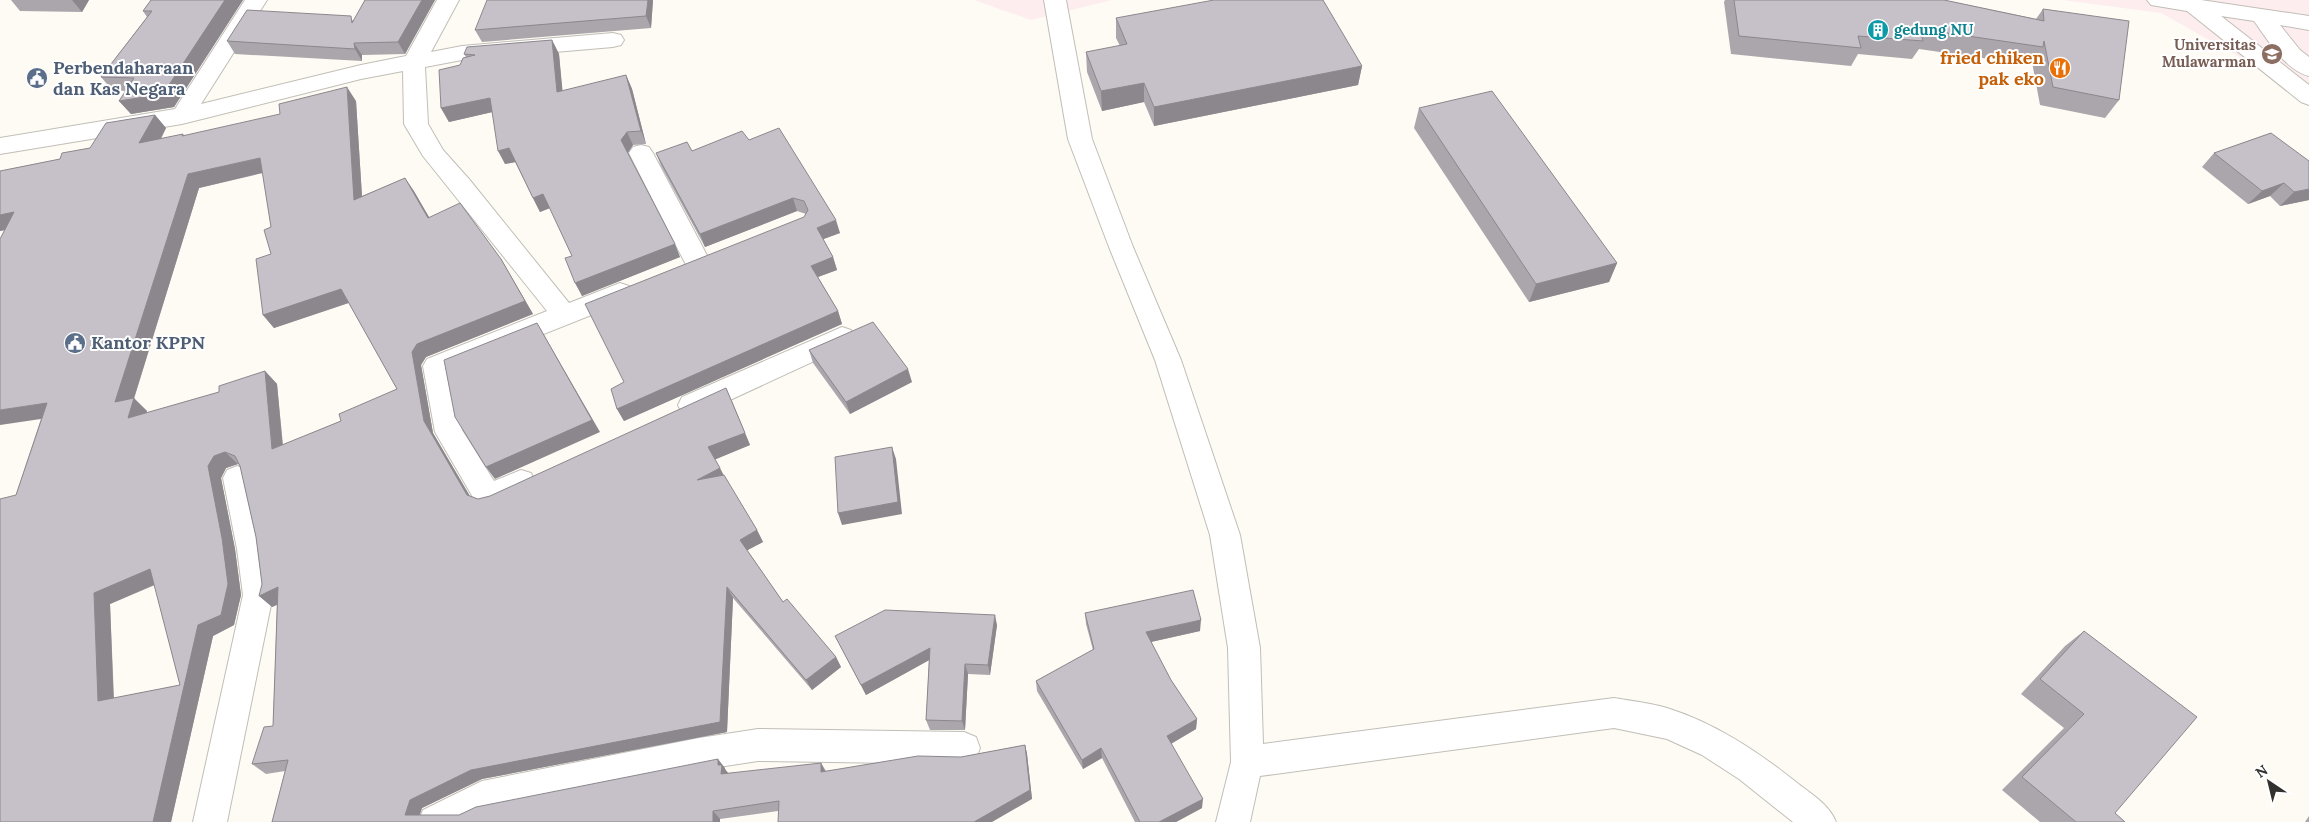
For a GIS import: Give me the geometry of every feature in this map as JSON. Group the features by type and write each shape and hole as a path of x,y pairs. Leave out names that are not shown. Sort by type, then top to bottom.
{"street":[{"path":"182,116 256,0"},
{"path":"448,0 414,62 416,124 434,156 461,185 564,315"},
{"path":"1055,0 1080,139 1121,247 1168,360 1225,535 1244,648 1247,762 1233,822"},
{"path":"2158,0 2309,23"},
{"path":"2193,5 2309,97"},
{"path":"2260,15 2292,55 2309,69"},
{"path":"0,146 182,116 360,72 462,53 613,40"},
{"path":"641,153 706,258 670,272"},
{"path":"542,472 488,497 449,432 436,366 644,283"},
{"path":"668,416 857,330"},
{"path":"210,822 258,595 252,549 238,478"},
{"path":"1247,762 1614,713 1673,726 1723,749 1779,789 1819,822"},
{"path":"435,822 482,798 699,754 758,745 964,748"}],"shaded area":[{"path":"974,0 1112,0 1031,20"},
{"name":"Universitas Mulawarman","path":"2063,0 2309,0 2309,96 2161,13"}],"building":[{"path":"151,0 225,0 163,94 119,101 134,78 101,77 152,11 143,11"},
{"path":"365,0 422,0 398,42 354,43 355,49 227,41 247,10 351,16 352,23"},
{"path":"487,0 648,0 646,16 475,30"},
{"path":"1214,0 1323,0 1362,66 1154,107 1144,83 1101,91 1086,52 1127,44 1116,18"},
{"path":"1734,0 1944,0 2044,21 2043,9 2129,21 2119,100 2053,87 2044,41 2043,47 1920,29 1923,41 1858,36 1861,48 1739,36"},
{"path":"552,40 557,92 626,75 641,131 627,132 621,140 675,244 575,283 565,258 572,256 543,194 533,198 509,148 498,151 490,98 441,108 439,70 460,65 463,58 475,55 464,54 467,47"},
{"path":"347,87 354,200 405,178 428,218 460,203 501,259 525,301 417,344 412,352 424,421 467,495 478,499 490,496 726,388 745,433 708,447 720,468 697,480 724,475 757,530 740,540 783,602 787,599 836,657 806,680 727,587 720,722 471,770 410,800 405,815 459,815 476,807 718,759 718,765 722,765 721,774 821,763 821,772 918,756 961,757 1025,745 1030,790 974,822 778,822 779,801 713,811 713,822 272,822 288,760 252,764 264,727 273,726 278,587 259,596 262,584 256,537 240,466 235,456 225,452 214,456 208,466 222,538 228,584 221,615 198,625 153,822 0,822 0,499 16,495 47,403 0,410 0,239 14,212 0,215 0,171 60,159 62,153 90,148 106,123 155,115 139,143 183,134 182,136 280,114 279,104","holes":["260,158 271,227 264,230 271,254 256,259 263,315 341,289 397,389 339,414 341,421 272,449 265,371 219,386 219,392 128,418 134,398 115,402 188,174","150,569 180,685 98,701 94,593"]},
{"path":"1492,91 1617,263 1536,284 1419,108"},
{"path":"779,128 836,220 817,228 833,257 811,266 838,311 617,409 611,389 624,382 585,304 804,217 808,210 804,201 793,198 700,234 656,153 687,142 692,151 742,131 749,140"},
{"path":"2271,133 2309,161 2309,189 2294,192 2284,183 2262,191 2214,153"},
{"path":"873,322 908,369 846,402 809,350"},
{"path":"537,323 592,420 486,467 455,417 444,360"},
{"path":"892,447 898,502 838,513 835,457"},
{"path":"1193,590 1201,620 1146,632 1171,680 1197,719 1167,736 1203,799 1159,822 1140,822 1101,748 1082,760 1036,681 1094,649 1085,613"},
{"path":"885,610 995,615 988,665 965,664 962,721 926,720 930,648 861,685 835,636"},
{"path":"2084,631 2197,717 2115,813 2125,822 2076,822 2022,777 2084,714 2040,679"}],"place":[{"name":"gedung NU","path":"1878,30"},
{"name":"Universitas Mulawarman","path":"2272,54"},
{"name":"fried chiken pak eko","path":"2060,68"},
{"name":"Perbendaharaan dan Kas Negara","path":"37,78"},
{"name":"Kantor KPPN","path":"75,343"}]}
